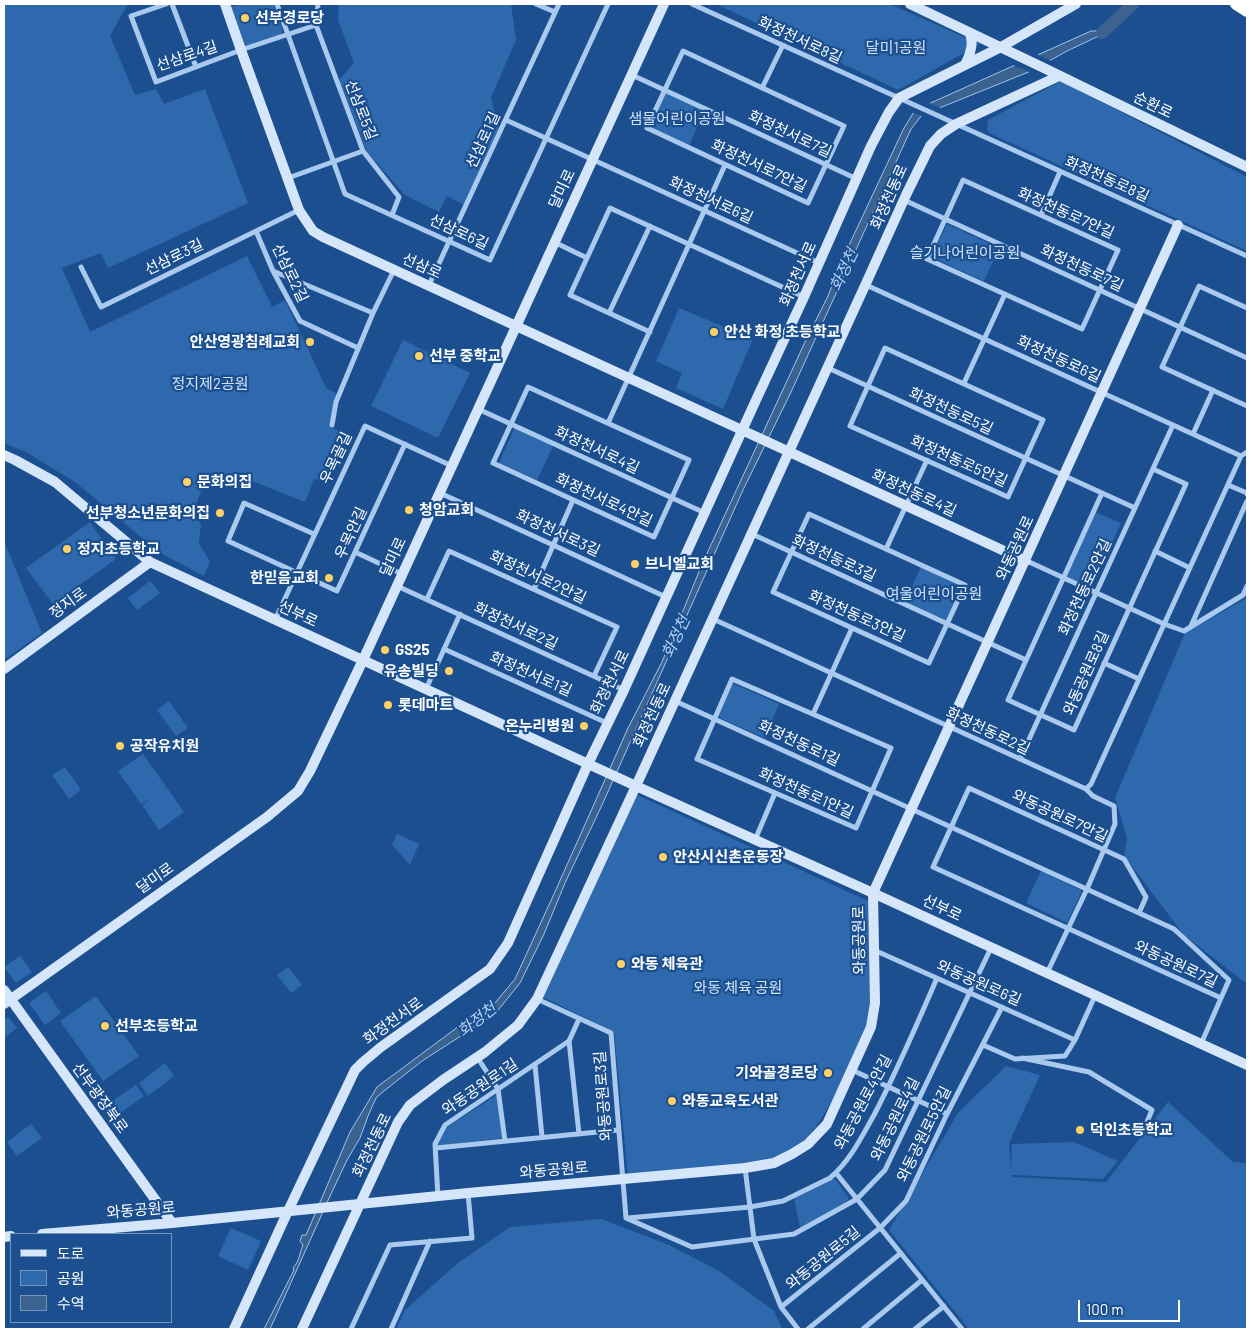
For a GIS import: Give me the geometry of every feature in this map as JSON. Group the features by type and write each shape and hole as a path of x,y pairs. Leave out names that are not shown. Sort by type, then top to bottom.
{"highway":[{"path":"1236,4 1247,11"}],"street":[{"name":"선삼로4길","path":"166,4 131,16 156,82 241,50 316,25"},
{"path":"172,4 196,67"},
{"name":"선삼로","path":"225,4 299,210 313,231 754,436"},
{"name":"선삼로6길","path":"277,4 345,194 490,260 608,4"},
{"name":"선삼로5길","path":"318,4 316,25 363,151 399,197 392,215"},
{"path":"536,4 555,12"},
{"name":"선삼로1길","path":"429,286 559,4"},
{"name":"달미로","path":"7,1002 267,817 298,790 310,771 363,660 664,4"},
{"name":"화정천서로8길","path":"692,4 913,105"},
{"path":"910,4 1001,48"},
{"name":"화정천서로","path":"234,1329 355,1070 381,1047 490,969 508,943 588,764 667,597 888,112 899,98 1001,48 1076,4"},
{"path":"965,65 971,51 972,39 968,32"},
{"path":"762,88 783,45"},
{"name":"순환로","path":"1001,48 1247,168"},
{"name":"화정천서로7안길","path":"683,51 762,88 844,126 808,203 647,128 683,51"},
{"name":"화정천서로7길","path":"631,75 857,179"},
{"name":"화정천동로","path":"302,1329 398,1122 410,1105 485,1052 518,1025 537,999 932,142 956,124 1059,76"},
{"name":"화정천동로8길","path":"913,105 1247,256"},
{"name":"화정천서로6길","path":"506,120 819,264"},
{"path":"288,178 363,151"},
{"path":"608,423 725,165"},
{"path":"1041,215 1060,172"},
{"name":"화정천동로7안길","path":"963,180 1118,250 1082,329 927,258 945,219 963,180"},
{"name":"화정천동로7길","path":"904,200 1247,358"},
{"path":"650,332 570,295 610,208 804,297"},
{"name":"선삼로3길","path":"81,266 101,307 299,210"},
{"name":"와동공원로","path":"54,1233 622,1178 746,1168 774,1163 808,1144 826,1124 871,1027 875,1003 873,893 1178,225"},
{"path":"609,313 650,226"},
{"name":"선삼로2길","path":"256,231 273,271 300,321 358,348"},
{"path":"554,242 587,258"},
{"path":"332,425 336,402 373,313 394,270"},
{"path":"273,271 373,313"},
{"name":"화정천동로6길","path":"866,285 1241,456"},
{"path":"1247,308 1200,286 1162,367 1247,406"},
{"path":"964,383 1005,294"},
{"name":"화정천동로5안길","path":"885,348 1043,420 1008,497 850,426 868,386 885,348"},
{"name":"화정천동로5길","path":"828,368 1064,476"},
{"name":"화정천서로4안길","path":"528,387 608,423 688,460 654,536 493,463 528,387"},
{"path":"1193,434 1213,390"},
{"name":"화정천서로4길","path":"478,409 705,513"},
{"name":"화정천동로2안길","path":"1020,760 1173,425"},
{"name":"우목골길","path":"275,620 364,426 452,466"},
{"name":"화정천동로4길","path":"754,436 1026,560"},
{"name":"우목안길","path":"297,572 337,591 405,444"},
{"path":"1086,789 1091,784 1241,456 1247,452"},
{"name":"선부로","path":"4,455 55,482 150,562 1247,1065"},
{"path":"886,549 927,460"},
{"name":"와동공원로8길","path":"1102,493 1008,700 1074,730 1186,484 1153,469"},
{"path":"1064,476 1135,508"},
{"path":"1228,485 1247,494"},
{"name":"화정천서로3길","path":"440,493 667,597"},
{"path":"534,589 573,500"},
{"path":"1191,627 1247,501"},
{"path":"297,572 228,541 244,503 314,534"},
{"name":"화정천동로3안길","path":"809,514 965,585 929,663 773,592 792,552 809,514"},
{"name":"화정천동로3길","path":"752,534 1026,660"},
{"name":"화정천서로2안길","path":"426,599 449,550 617,627 594,676"},
{"path":"356,552 402,574"},
{"path":"1155,552 1190,568"},
{"path":"1026,560 1164,624 1184,631 1243,595 1247,586"},
{"name":"정지로","path":"4,669 150,562"},
{"name":"화정천서로2길","path":"397,586 624,690"},
{"path":"426,689 460,614"},
{"name":"화정천동로2길","path":"713,619 1086,789 1093,796 1114,806 1115,824 1104,850"},
{"path":"813,714 852,628"},
{"name":"화정천서로1길","path":"444,649 607,723"},
{"path":"1104,663 1139,679"},
{"name":"화정천동로1안길","path":"732,679 813,714 891,748 856,828 697,759 732,679"},
{"name":"화정천동로1길","path":"675,701 912,808"},
{"name":"와동공원로7안길","path":"952,827 969,788 1124,859 1146,897 1139,913"},
{"path":"755,840 775,793"},
{"name":"와동공원로7길","path":"912,808 1174,929 1229,980 1221,998 934,866 952,827"},
{"path":"1047,973 1104,850"},
{"name":"와동공원로4길","path":"626,1218 692,1247 794,1234 857,1199 885,1170 992,948"},
{"name":"와동공원로6길","path":"874,950 1075,1040"},
{"name":"와동공원로4안길","path":"626,1218 750,1207 783,1201 830,1178 856,1149 888,1087 938,978"},
{"name":"선부광장북로","path":"4,990 7,1002 172,1223"},
{"path":"982,1045 1015,1059 1065,1056 1075,1040 1095,996"},
{"path":"1201,1044 1221,998"},
{"name":"와동공원로3길","path":"537,999 611,1034 622,1178"},
{"name":"와동공원로5안길","path":"880,1228 906,1201 1002,1007"},
{"path":"579,1134 569,1042 580,1019"},
{"name":"와동공원로1길","path":"438,1196 436,1144 445,1125 569,1042"},
{"path":"476,1057 498,1089 505,1141"},
{"path":"1022,1058 1089,1072 1152,1110 1144,1129"},
{"path":"535,1065 542,1137"},
{"path":"851,1070 948,1114"},
{"path":"436,1148 618,1130"},
{"name":"와동공원로5길","path":"746,1168 754,1239 781,1307 798,1329"},
{"name":"와동공원로5길","path":"836,1173 962,1329"},
{"path":"622,1178 626,1218"},
{"path":"351,1329 390,1245 472,1238 468,1193"},
{"name":"와동공원로5길","path":"781,1307 880,1228"},
{"path":"391,1329 430,1241"},
{"path":"808,1329 901,1253"},
{"path":"863,1329 922,1280"},
{"path":"915,1329 944,1306"}],"green space":[{"name":"정지제2공원","path":"4,4 128,4 110,36 135,95 156,89 164,104 205,89 248,203 108,268 101,253 62,268 90,332 247,256 272,307 285,300 326,388 337,394 330,427 344,433 320,480 314,479 305,502 247,479 203,486 193,513 201,524 199,544 210,561 204,576 160,553 75,482 26,452 4,443"},
{"path":"240,4 274,4 282,32 279,36 245,48 231,7"},
{"path":"339,4 511,4 516,40 491,98 499,127 464,205 447,196 439,212 405,195 367,152 339,80 354,63 338,20"},
{"name":"달미1공원","path":"716,4 890,4 980,44 898,90"},
{"path":"1061,81 1247,177 1247,251 989,133 987,129 988,120"},
{"name":"샘물어린이공원","path":"665,91 705,109 689,146 648,128"},
{"name":"슬기나어린이공원","path":"947,224 999,248 984,281 931,257"},
{"path":"679,308 753,339 723,409 676,388 682,373 656,361"},
{"path":"403,340 470,373 438,438 371,406"},
{"path":"515,427 554,444 537,480 499,463"},
{"path":"1095,512 1121,523 1092,587 1066,576"},
{"path":"90,522 116,559 53,604 26,568"},
{"path":"4,541 42,633 4,660"},
{"name":"여울어린이공원","path":"921,566 963,585 946,622 905,603"},
{"path":"150,581 160,593 137,610 128,598"},
{"path":"1247,598 1247,984 1184,935 1124,856 1127,838 1115,798 1185,633"},
{"path":"734,684 779,704 765,738 720,718 719,716 731,685"},
{"path":"169,701 188,728 176,736 157,710"},
{"path":"143,754 184,812 159,830 142,805 152,798 141,804 118,771"},
{"path":"65,767 81,790 69,799 52,775"},
{"name":"와동 체육 공원","path":"635,794 877,905 869,1018 861,1042 820,1121 808,1137 783,1156 757,1162 628,1177 614,1032 541,996"},
{"path":"397,834 419,844 410,865 392,845"},
{"path":"1041,871 1082,891 1067,923 1026,903"},
{"path":"20,956 32,972 16,983 4,967"},
{"path":"288,967 302,985 291,993 277,975"},
{"path":"46,991 61,1013 45,1025 29,1003"},
{"path":"96,996 139,1056 103,1081 60,1021"},
{"path":"8,1017 17,1028 4,1038 4,1020"},
{"path":"165,1063 174,1076 148,1096 139,1083"},
{"path":"1006,1066 1040,1075 1009,1143 1011,1170 1012,1144 1074,1142 1118,1161 1103,1179 1012,1175 1012,1177 1106,1182 1168,1102 1233,1162 1247,1163 1247,1329 969,1329 889,1230 958,1113"},
{"path":"136,1085 144,1096 119,1114 111,1102"},
{"path":"498,1094 504,1138 437,1146 447,1127"},
{"path":"31,1124 42,1138 17,1156 7,1142"},
{"path":"835,1179 848,1197 848,1200 822,1220 800,1228 794,1198"},
{"path":"601,1219 669,1245 719,1271 774,1311 782,1329 396,1329 405,1310 458,1263 510,1227"},
{"path":"231,1228 261,1241 248,1270 218,1256"}],"water":[{"path":"1111,21 1114,23 1103,34 1031,71 922,115 911,129 792,390 743,490 602,805 565,883 544,934 520,983 495,1014 422,1061 376,1098 360,1138 347,1160 270,1329 264,1329 294,1270 293,1268 303,1245 300,1241 302,1235 306,1235 350,1132 377,1087 478,1012 490,1009 515,979 628,728 662,662 703,562 828,296 843,258 903,130 915,110 1091,31 1098,31"}],"pier":[{"path":"1035,53 1053,62 1032,73 1011,64"},
{"path":"927,102 943,109 924,117 911,112 914,108"}],"waterway":[{"name":"화정천","path":"1102,33 1133,4"}],"place":[{"name":"선부경로당","path":"245,18"},
{"name":"안산 화정 초등학교","path":"714,332"},
{"name":"안산영광침례교회","path":"310,342"},
{"name":"선부 중학교","path":"419,356"},
{"name":"문화의집","path":"187,482"},
{"name":"청암교회","path":"409,510"},
{"name":"선부청소년문화의집","path":"220,513"},
{"name":"정지초등학교","path":"67,549"},
{"name":"브니엘교회","path":"635,564"},
{"name":"한믿음교회","path":"329,578"},
{"name":"GS25","path":"385,650"},
{"name":"유송빌딩","path":"449,671"},
{"name":"롯데마트","path":"388,705"},
{"name":"온누리병원","path":"584,726"},
{"name":"공작유치원","path":"120,746"},
{"name":"안산시신촌운동장","path":"663,857"},
{"name":"와동 체육관","path":"621,964"},
{"name":"선부초등학교","path":"105,1026"},
{"name":"기와골경로당","path":"828,1073"},
{"name":"와동교육도서관","path":"672,1101"},
{"name":"덕인초등학교","path":"1080,1130"}]}
